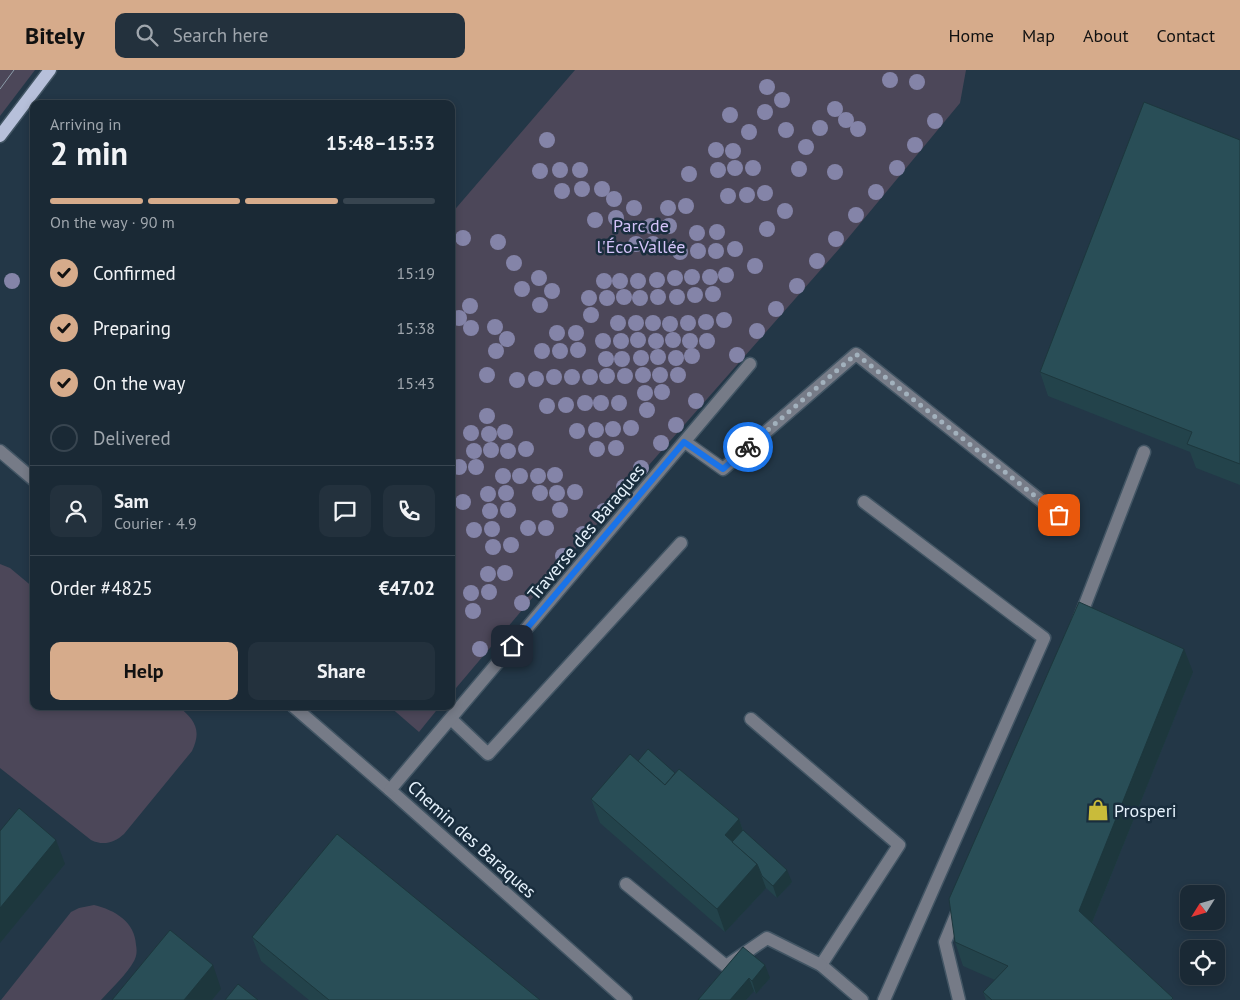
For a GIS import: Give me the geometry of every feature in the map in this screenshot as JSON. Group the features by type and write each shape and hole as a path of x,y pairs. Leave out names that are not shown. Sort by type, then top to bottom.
{"main road":[{"path":"0,136 50,70"}],"street":[{"path":"684,442 723,469 856,354 1059,515"},
{"name":"Traverse des Baraques","path":"390,790 750,364"},
{"path":"0,450 30,476"},
{"path":"1076,629 1144,452"},
{"path":"864,502 1044,638 884,1000"},
{"path":"451,719 488,754 681,543"},
{"name":"Chemin des Baraques","path":"298,710 626,1000"},
{"path":"751,719 899,845 821,965"},
{"path":"626,884 726,966 767,938 821,965 862,1000"},
{"path":"959,1000 945,942 964,896"}],"green space":[{"path":"0,70 35,70 0,116"},
{"name":"Parc de l'Éco-Vallée","path":"575,70 966,70 960,103 839,249 539,590 455,689 455,209"},
{"path":"0,564 10,568 30,585 30,710 182,710 193,721 196,737 192,751 124,834 116,840 104,843 91,840 0,768"},
{"path":"394,710 437,710 419,732"},
{"path":"94,905 109,910 128,924 135,937 137,949 136,957 131,966 101,1000 1,1000 71,912"}],"building":[{"path":"1144,102 1240,140 1240,464 1187,444 1192,432 1040,372"},
{"path":"1079,602 1184,649 1079,911 1173,998 1171,1000 992,1000 983,992 1008,966 955,942 949,899"},
{"path":"648,749 675,773 665,785 638,761"},
{"path":"630,754 665,785 679,769 739,819 725,835 757,864 717,909 591,799"},
{"path":"19,808 56,840 0,908 0,831"},
{"path":"743,830 787,870 773,886 762,876 757,864 732,842"},
{"path":"337,834 540,1000 329,1000 252,937"},
{"path":"170,930 213,965 184,1000 112,1000"},
{"path":"743,947 765,965 752,981 749,978 730,1000 698,1000"},
{"path":"238,984 258,1000 225,1000"}],"tram line":[{"path":"0,89 14,70"}],"way so far":[{"path":"748,447 856,354 1059,515"}],"place":[{"name":"Prosperi","path":"1098,810"}],"route":[{"path":"512,646 684,442 723,469 748,447"}]}
